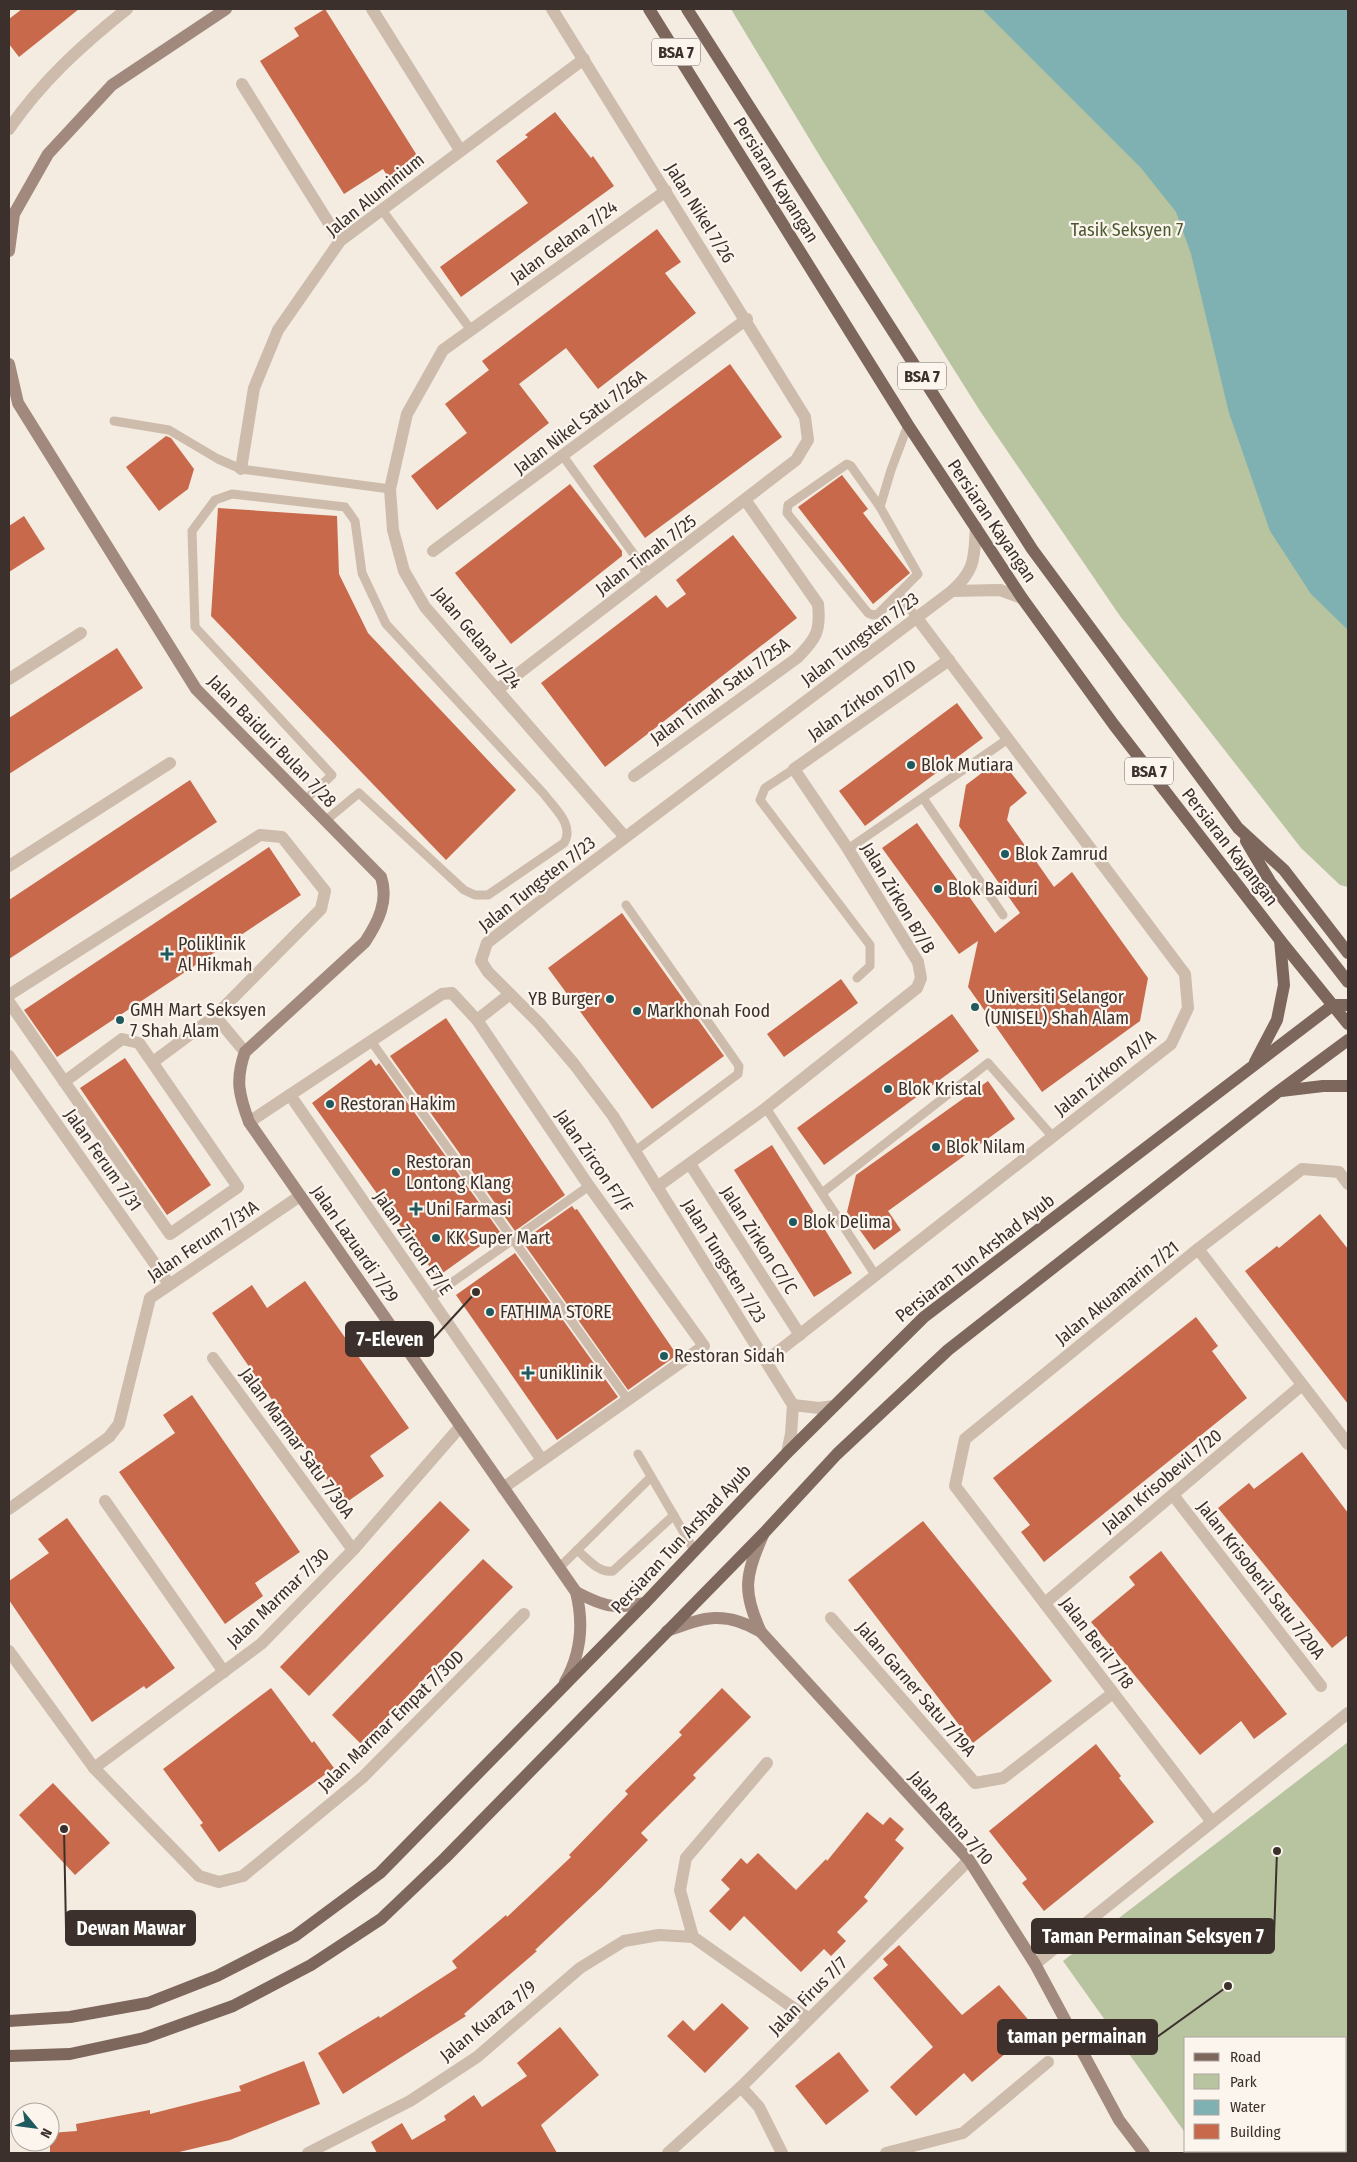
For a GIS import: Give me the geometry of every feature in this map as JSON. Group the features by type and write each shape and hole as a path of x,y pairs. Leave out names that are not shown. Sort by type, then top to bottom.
{"main road":[{"name":"Persiaran Kayangan","path":"649,9 908,425 1022,598 1114,725 1280,940 1348,1024"},
{"name":"Persiaran Kayangan","path":"687,9 1032,549 1238,828 1284,870 1348,952"},
{"path":"1238,828 1271,883 1348,982"},
{"path":"1252,1066 1277,1020 1284,984 1280,940"},
{"path":"1333,1005 1348,1005"},
{"name":"Persiaran Tun Arshad Ayub","path":"9,2021 70,2018 148,2003 217,1976 295,1936 380,1874 645,1603 787,1452 924,1317 1333,1005"},
{"path":"9,2056 70,2054 144,2038 233,2006 311,1965 381,1919 445,1858 764,1533 837,1454 948,1350 1279,1091 1348,1040"},
{"path":"1279,1091 1323,1086 1348,1086"}],"street":[{"path":"9,129 27,102 40,88 87,42 127,9"},
{"path":"9,251 11,213 48,154 112,86 226,9"},
{"path":"372,9 460,150"},
{"name":"Jalan Nikel 7/26","path":"552,9 806,417 808,440"},
{"name":"Jalan Aluminium","path":"241,469 254,388 278,330 340,241 584,59"},
{"path":"242,84 340,241"},
{"name":"Jalan Gelana 7/24","path":"625,837 425,607 404,571 393,530 390,489 407,414 443,350 666,191"},
{"name":"Jalan Nikel Satu 7/26A","path":"433,551 746,319"},
{"name":"Jalan Baiduri Bulan 7/28","path":"9,364 18,403 196,689 304,801 381,877 384,887 384,900 376,924 365,942 245,1052"},
{"name":"Jalan Timah 7/25","path":"497,690 796,460 808,440"},
{"name":"Jalan Timah Satu 7/25A","path":"634,776 797,658 813,642 820,623 818,604 746,500"},
{"name":"Jalan Tungsten 7/23","path":"793,1405 612,1116 574,1064 539,1023 488,972 481,961 487,943 952,591 971,570 976,528"},
{"path":"952,591 1000,590 1022,598"},
{"name":"Jalan Zirkon A7/A","path":"766,1361 1171,1044 1188,1008 1185,974 917,618"},
{"path":"9,679 81,633"},
{"name":"Jalan Zirkon D7/D","path":"794,769 949,660"},
{"path":"9,866 170,763"},
{"name":"Jalan Zirkon B7/B","path":"657,1187 766,1108 917,988 921,978 918,962 848,849 794,769"},
{"path":"9,995 260,835 282,838 325,891 321,909 215,1016 153,1062"},
{"name":"Jalan Zircon F7/F","path":"248,1122 442,994 452,993 477,1020 589,1186 704,1346 503,1488"},
{"path":"477,1020 510,994"},
{"path":"9,1002 64,1082 170,1234 238,1187 139,1043 122,1039 64,1082"},
{"path":"215,1016 245,1052"},
{"name":"Jalan Lazuardi 7/29","path":"245,1052 238,1082 248,1122 576,1592"},
{"name":"Jalan Ferum 7/31","path":"9,1056 169,1284"},
{"name":"Jalan Zircon E7/E","path":"290,1095 542,1460"},
{"name":"Jalan Zirkon C7/C","path":"690,1164 800,1335"},
{"name":"Jalan Akuamarin 7/21","path":"955,1486 965,1439 1198,1250 1302,1169 1339,1172 1348,1184"},
{"name":"Jalan Ferum 7/31A","path":"9,1509 109,1437 119,1424 150,1298 300,1196"},
{"path":"1198,1250 1347,1441"},
{"name":"Jalan Marmar Satu 7/30A","path":"213,1358 353,1550"},
{"name":"Jalan Krisobevil 7/20","path":"1045,1604 1302,1385"},
{"path":"787,1452 791,1434 793,1405 812,1408 834,1406"},
{"name":"Jalan Marmar 7/30","path":"94,1768 261,1644 353,1550 460,1427"},
{"name":"Jalan Beril 7/18","path":"955,1486 1212,1822"},
{"name":"Jalan Krisoberil Satu 7/20A","path":"1173,1495 1321,1686"},
{"path":"105,1501 224,1672"},
{"name":"Jalan Ratna 7/10","path":"764,1533 748,1573 750,1610 761,1632 969,1860 1036,1964 1119,2120 1144,2153"},
{"path":"576,1592 608,1607 625,1607 645,1603"},
{"path":"561,1690 571,1671 580,1642 581,1628 576,1592"},
{"name":"Jalan Marmar Empat 7/30D","path":"9,1652 94,1768 199,1876 219,1882 243,1876 363,1777 524,1614"},
{"name":"Jalan Ratna 7/10","path":"667,1631 698,1620 720,1617 747,1624 761,1632"},
{"name":"Jalan Garner Satu 7/19A","path":"831,1618 975,1783 1003,1778 1114,1693"},
{"path":"1036,1964 1348,1713"},
{"path":"767,1763 686,1858 680,1890 693,1936 809,2019"},
{"name":"Jalan Firus 7/7","path":"668,2153 741,2087 969,1860"},
{"name":"Jalan Kuarza 7/9","path":"308,2153 410,2102 477,2057 580,1968 624,1941 659,1934 693,1936"},
{"path":"886,2153 963,2133 1048,2062"},
{"path":"741,2087 758,2107 782,2153"}],"lane":[{"path":"382,210 471,330"},
{"path":"114,421 169,430 218,459 241,469 390,489"},
{"path":"880,507 908,425"},
{"path":"563,456 648,574"},
{"path":"847,464 851,466 880,507 918,574 899,595 878,614 873,615 868,613 787,514 786,509 788,505 847,464"},
{"path":"304,801 332,775 196,627 192,531 215,500 232,494 345,506 355,521 362,573 386,624 544,794 566,823 568,831 564,843 488,894 475,896 464,890 359,793 325,821"},
{"path":"899,595 917,618"},
{"path":"848,849 1008,739"},
{"path":"794,769 765,788 760,800 870,945 870,966 857,978"},
{"path":"923,798 1003,915"},
{"path":"626,904 740,1066 738,1074 634,1151"},
{"path":"371,1041 628,1400"},
{"path":"822,1193 988,1064 1053,1137"},
{"path":"766,1108 876,1276"},
{"path":"430,1298 589,1186"},
{"path":"638,1454 694,1550"},
{"path":"559,1568 651,1477"},
{"path":"577,1550 601,1570 606,1572 613,1571 674,1515"}],"green space":[{"name":"Tasik Seksyen 7","path":"731,9 1348,9 1348,887 1340,885 1301,848 1120,616 980,411 821,158"},
{"path":"1348,1742 1348,2153 1199,2152 1347,2152 1347,2037 1184,2037 1184,2131 1063,1961"}],"water":[{"name":"Tasik Seksyen 7","path":"982,9 1348,9 1348,630 1311,594 1270,531 1229,413 1191,254 1176,212 1141,168"}],"building":[{"path":"22,9 79,9 19,57 9,44 9,19"},
{"path":"325,9 418,157 388,177 383,169 344,194 260,61 299,36 294,28"},
{"path":"555,112 591,158 593,156 614,186 461,297 440,267 528,203 496,161 528,137 525,135"},
{"path":"657,229 681,262 665,273 696,313 598,389 566,348 519,384 549,423 437,510 411,476 467,433 445,404 489,370 482,361"},
{"path":"730,364 782,437 645,538 593,466"},
{"path":"166,436 171,438 194,469 188,489 159,511 126,467"},
{"path":"842,475 868,509 863,513 910,573 873,604 798,507"},
{"path":"570,484 622,551 622,556 511,644 455,573"},
{"path":"218,508 337,516 339,574 368,633 516,790 446,860 211,616"},
{"path":"24,516 45,549 9,572 9,526"},
{"path":"733,535 797,618 605,767 541,683 656,595 667,608 686,594 676,580"},
{"path":"117,648 143,688 9,774 9,718"},
{"name":"Blok Mutiara","path":"957,703 983,738 865,826 839,791"},
{"path":"1000,759 1027,793 1010,807 1007,820 1054,887 1072,872 1148,978 1140,1021 1042,1092 968,987 978,941 959,954 882,848 917,823 995,933 1020,913 959,826 966,785"},
{"path":"190,780 217,822 9,959 9,900"},
{"path":"269,847 301,895 57,1057 24,1010"},
{"name":"Markhonah Food","path":"622,913 724,1056 652,1109 548,968"},
{"path":"841,979 858,1003 784,1057 767,1034"},
{"name":"Blok Kristal","path":"952,1014 979,1051 824,1165 797,1128"},
{"path":"446,1018 565,1195 515,1231 390,1056"},
{"path":"125,1058 211,1185 167,1215 80,1088"},
{"path":"371,1059 376,1066 379,1063 500,1232 437,1277 312,1103"},
{"name":"Blok Nilam","path":"988,1081 1015,1119 888,1211 901,1230 874,1250 847,1212 856,1175"},
{"name":"Blok Delima","path":"772,1145 852,1273 814,1297 734,1170"},
{"path":"572,1206 575,1210 577,1209 677,1355 628,1390 522,1241"},
{"path":"1320,1214 1348,1249 1348,1404 1245,1271 1277,1246 1279,1248"},
{"path":"515,1253 618,1397 557,1440 456,1295"},
{"path":"305,1281 409,1428 370,1456 384,1476 344,1504 212,1313 252,1285 267,1308"},
{"path":"1196,1317 1218,1346 1212,1351 1247,1398 1044,1562 1021,1532 1030,1525 993,1478"},
{"path":"192,1395 300,1552 255,1583 263,1596 225,1624 119,1472 175,1433 163,1415"},
{"path":"1302,1452 1348,1513 1348,1635 1332,1648 1218,1508 1249,1483 1254,1489"},
{"path":"440,1501 470,1530 309,1696 280,1667"},
{"path":"67,1518 175,1668 146,1689 144,1686 92,1722 9,1600 9,1581 49,1553 38,1539"},
{"path":"923,1521 1052,1681 973,1743 848,1580"},
{"path":"1161,1551 1287,1714 1254,1739 1241,1721 1200,1755 1091,1622 1135,1585 1129,1577"},
{"path":"483,1559 513,1587 361,1744 332,1715"},
{"path":"271,1688 312,1743 314,1741 334,1768 219,1852 200,1825 203,1823 163,1769"},
{"path":"722,1688 751,1717 693,1775 696,1778 641,1833 648,1840 602,1887 535,1950 537,1951 464,2014 466,2016 343,2094 318,2053 379,2016 380,2018 457,1968 452,1961 506,1915 507,1917 571,1857 569,1855 628,1794 625,1791 682,1735 679,1732"},
{"path":"1096,1744 1121,1776 1119,1778 1154,1822 1044,1911 1022,1883 1027,1879 989,1831"},
{"path":"53,1783 110,1843 75,1875 19,1815"},
{"path":"867,1812 883,1825 890,1817 904,1829 895,1840 904,1848 864,1897 868,1901 837,1932 846,1941 831,1956 824,1949 801,1972 744,1916 730,1931 709,1911 730,1889 721,1880 741,1858 747,1864 758,1853 796,1890 826,1859 827,1861"},
{"path":"899,1945 962,2015 999,1985 1037,2030 972,2082 964,2073 916,2116 890,2087 933,2047 873,1978 888,1965 883,1959"},
{"path":"722,2003 749,2028 705,2073 667,2036 683,2020 694,2031"},
{"path":"560,2027 599,2075 541,2125 557,2153 377,2153 371,2142 402,2123 412,2140 446,2120 444,2116 474,2095 482,2107 527,2076 517,2063"},
{"path":"839,2052 869,2091 826,2125 795,2086"},
{"path":"304,2061 320,2104 230,2140 175,2153 50,2153 60,2152 60,2132 77,2131 76,2124 150,2110 150,2114 241,2091 239,2086"}],"place":[{"name":"Blok Mutiara","path":"911,765"},
{"name":"Blok Zamrud","path":"1005,854"},
{"name":"Blok Baiduri","path":"938,889"},
{"name":"Poliklinik Al Hikmah","path":"167,954"},
{"name":"YB Burger","path":"610,999"},
{"name":"Universiti Selangor (UNISEL) Shah Alam","path":"975,1007"},
{"name":"Markhonah Food","path":"637,1011"},
{"name":"GMH Mart Seksyen 7 Shah Alam","path":"120,1020"},
{"name":"Blok Kristal","path":"888,1089"},
{"name":"Restoran Hakim","path":"330,1104"},
{"name":"Blok Nilam","path":"936,1147"},
{"name":"Restoran Lontong Klang","path":"396,1172"},
{"name":"Uni Farmasi","path":"416,1209"},
{"name":"Blok Delima","path":"793,1222"},
{"name":"KK Super Mart","path":"436,1238"},
{"name":"7-Eleven","path":"476,1292"},
{"name":"FATHIMA STORE","path":"490,1312"},
{"name":"Restoran Sidah","path":"664,1356"},
{"name":"uniklinik","path":"528,1373"},
{"name":"Dewan Mawar","path":"64,1829"},
{"name":"Taman Permainan Seksyen 7","path":"1277,1851"},
{"name":"taman permainan","path":"1228,1986"}]}
